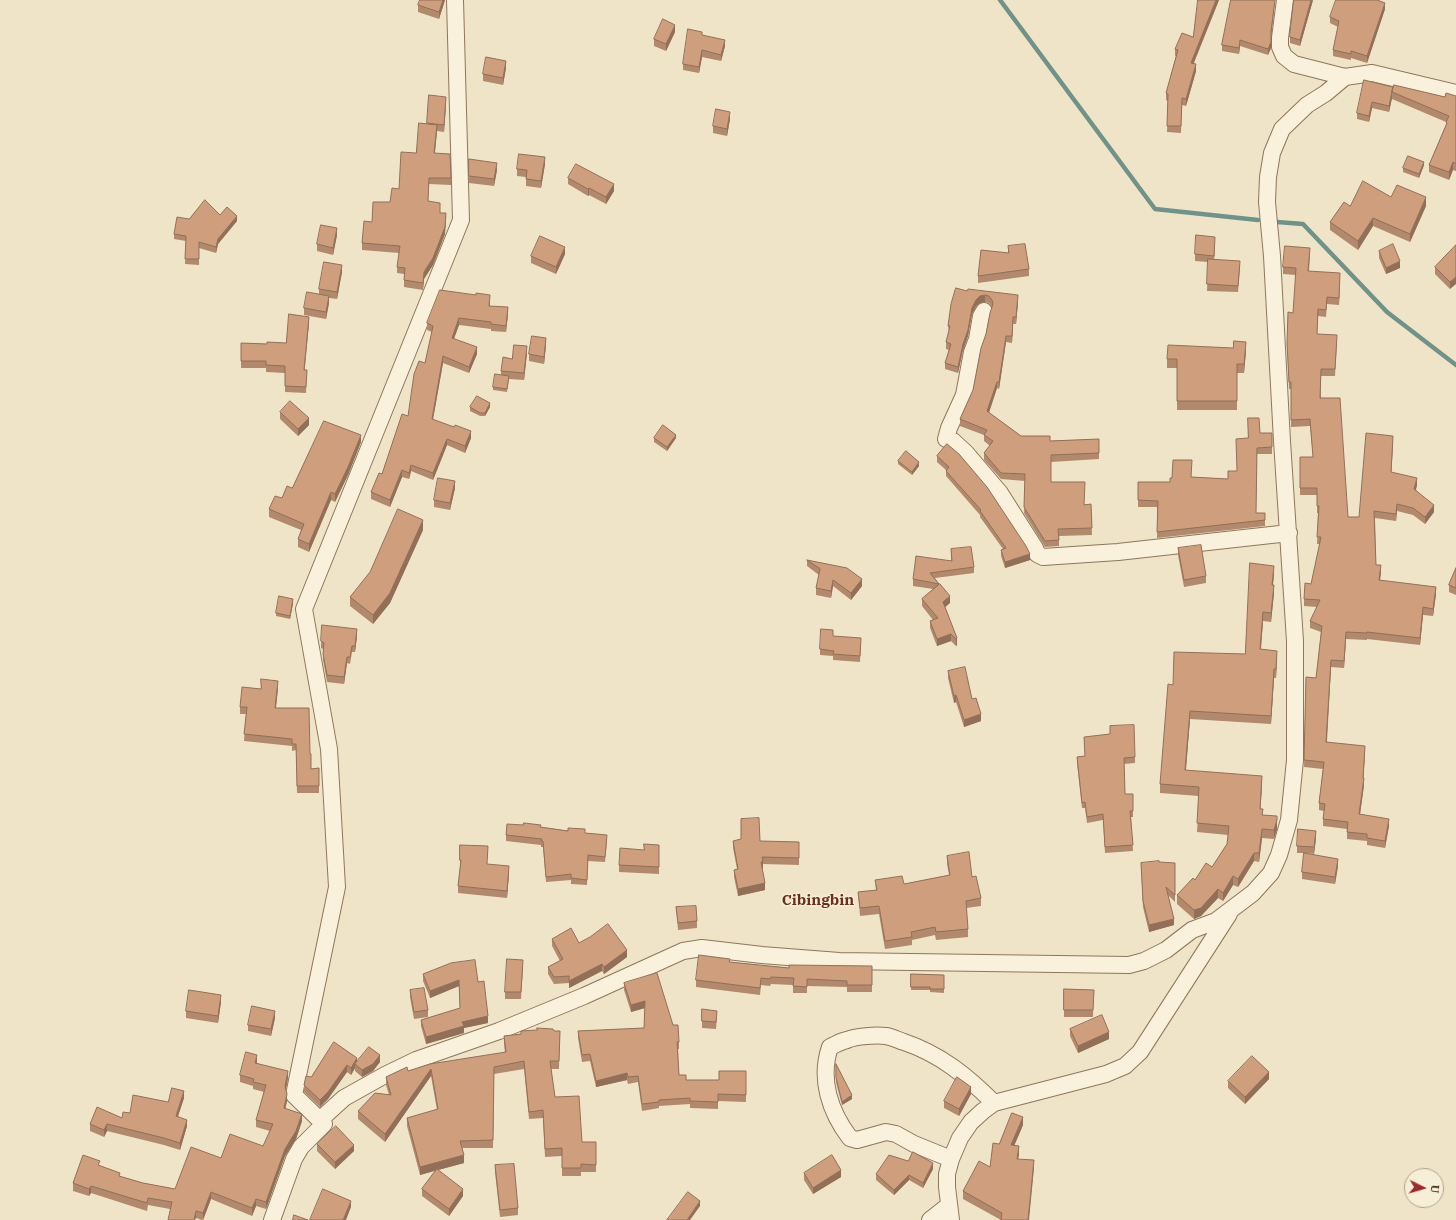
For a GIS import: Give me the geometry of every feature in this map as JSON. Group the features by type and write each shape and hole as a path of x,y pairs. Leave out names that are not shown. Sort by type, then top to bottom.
{"street":[{"path":"324,1124 294,1095 337,886 329,749 304,610 460,220 455,0"},
{"path":"1285,0 1280,47 1284,56 1294,64 1345,77 1372,73 1428,85 1456,93"},
{"path":"324,1124 322,1118 344,1098 385,1075 416,1060 506,1028 584,996 683,951 702,948 762,955 839,961 1129,965 1144,961 1166,950 1192,930 1216,921 1253,893 1271,873 1279,855 1289,820 1295,760 1295,641 1272,256 1267,202 1268,176 1272,153 1282,129 1307,105 1326,93 1345,77"},
{"path":"984,311 981,316 977,340 972,352 964,395 949,428 946,439 953,440 966,453 1000,493 1035,548 1037,554 1043,557 1118,552 1289,533"},
{"path":"930,1220 950,1212 947,1174 960,1138 971,1122 994,1103 1106,1074 1125,1066 1140,1052 1231,911"},
{"path":"952,1159 914,1144 896,1134 886,1132 857,1140 850,1138 837,1118 828,1097 824,1070 830,1047 848,1039 887,1036 927,1052 951,1065 972,1081 994,1103"},
{"path":"272,1220 294,1159 301,1147 324,1124"}],"building":[{"path":"420,0 443,0 439,12 418,5"},
{"path":"1198,0 1216,0 1191,63 1196,64 1186,99 1182,98 1181,126 1167,126 1168,94 1166,93 1178,50 1175,49 1182,33 1193,37"},
{"path":"1231,0 1275,0 1271,42 1268,49 1240,40 1239,48 1222,45"},
{"path":"1294,0 1311,0 1300,40 1290,37"},
{"path":"1336,0 1377,0 1385,3 1367,56 1351,51 1351,54 1333,50 1339,21 1330,17"},
{"path":"663,19 675,25 666,44 654,39"},
{"path":"688,29 702,32 702,35 725,40 721,55 702,50 699,67 683,64"},
{"path":"486,57 506,61 503,78 483,74"},
{"path":"1364,80 1393,87 1389,106 1372,102 1369,116 1357,113"},
{"path":"1394,85 1445,97 1446,93 1456,96 1456,164 1453,162 1449,172 1429,165 1449,116 1392,92"},
{"path":"429,95 446,97 444,125 427,123"},
{"path":"716,109 730,112 727,129 713,126"},
{"path":"419,123 437,125 434,153 450,154 451,178 429,178 428,201 440,203 440,213 446,213 445,227 433,258 424,272 423,283 404,280 405,268 397,267 400,246 362,243 364,221 372,222 373,202 390,202 392,188 399,189 401,152 416,153"},
{"path":"519,154 545,157 541,181 526,179 527,170 517,169"},
{"path":"1408,156 1424,162 1419,174 1403,168"},
{"path":"469,159 497,163 494,179 469,176"},
{"path":"576,164 614,184 606,197 568,178"},
{"path":"1363,181 1391,197 1397,185 1426,197 1410,234 1373,218 1358,241 1330,222 1344,202 1350,206"},
{"path":"205,200 220,215 227,207 237,216 218,239 216,247 199,242 199,259 185,259 186,236 174,234 177,217 189,219"},
{"path":"321,225 337,228 333,248 317,244"},
{"path":"1196,235 1215,237 1214,256 1195,254"},
{"path":"540,236 565,247 556,267 531,256"},
{"path":"1025,244 1029,269 978,276 981,250 1009,253 1008,246"},
{"path":"1393,244 1400,261 1386,268 1379,251"},
{"path":"1456,245 1456,277 1450,282 1435,267"},
{"path":"1285,246 1310,248 1308,271 1340,273 1339,298 1327,297 1326,310 1318,309 1317,334 1337,335 1335,369 1321,369 1320,398 1340,398 1348,517 1359,517 1366,433 1393,436 1391,472 1417,478 1414,489 1434,505 1425,517 1413,508 1397,504 1396,514 1374,511 1376,565 1381,565 1379,580 1436,587 1433,609 1423,607 1420,638 1367,632 1346,632 1344,661 1331,660 1326,742 1365,746 1364,778 1359,814 1389,819 1385,841 1367,838 1367,834 1347,832 1348,822 1323,819 1325,804 1319,803 1324,762 1304,760 1306,677 1316,678 1322,626 1310,621 1320,600 1304,599 1305,583 1311,584 1321,537 1317,537 1319,506 1317,506 1317,488 1300,488 1300,457 1313,457 1310,419 1291,420 1291,382 1289,382 1287,342 1288,312 1293,313 1296,268 1283,267"},
{"path":"1208,259 1240,261 1238,286 1207,284"},
{"path":"324,262 342,265 337,292 319,289"},
{"path":"956,288 967,291 968,289 1018,295 1016,317 1013,317 1012,336 1006,336 999,382 997,382 987,411 1021,436 1050,436 1050,441 1099,439 1099,453 1051,455 1051,482 1085,482 1084,505 1091,504 1092,528 1058,529 1059,540 1045,541 1024,507 1025,474 1001,473 984,453 993,441 984,435 987,430 960,419 973,390 981,348 993,304 989,296 985,295 980,296 976,300 972,308 958,367 945,363 951,344 946,342 950,326 948,326 951,304"},
{"path":"440,290 476,295 476,293 490,295 489,306 508,307 506,326 491,324 491,322 459,318 452,338 477,347 469,367 443,356 432,419 471,431 465,446 447,439 433,473 411,465 409,473 402,470 390,500 371,492 379,473 382,474 402,414 408,416 414,374 419,361 425,363 433,326 427,323"},
{"path":"307,292 329,296 326,312 304,308"},
{"path":"289,314 309,317 304,370 307,370 306,387 285,386 285,366 266,365 266,361 241,361 241,343 286,343"},
{"path":"532,336 546,338 544,357 529,354"},
{"path":"1234,341 1246,342 1244,364 1237,364 1237,401 1177,401 1177,359 1167,359 1168,345 1233,348"},
{"path":"514,345 527,346 524,373 501,371 503,357 512,359"},
{"path":"495,374 509,376 507,389 493,387"},
{"path":"477,396 490,403 485,413 480,413 470,407"},
{"path":"290,401 309,418 298,429 280,412"},
{"path":"1248,418 1259,418 1260,433 1272,433 1272,447 1257,448 1256,513 1265,513 1265,520 1157,532 1158,501 1138,500 1138,482 1170,482 1170,478 1172,478 1173,460 1192,460 1191,477 1228,479 1228,471 1237,471 1236,439 1248,438"},
{"path":"324,421 361,435 335,494 331,492 309,544 298,539 304,524 269,509 275,496 282,498 287,486 292,488"},
{"path":"663,425 676,435 667,447 654,438"},
{"path":"947,444 959,454 987,487 1030,554 1005,562 1001,550 1006,548 980,511 981,510 946,471 949,467 937,456"},
{"path":"906,451 919,462 912,472 898,461"},
{"path":"438,478 455,481 450,503 434,500"},
{"path":"398,509 423,520 390,593 373,615 350,597 370,572"},
{"path":"1201,545 1206,576 1184,580 1178,548"},
{"path":"971,547 974,567 930,573 939,584 913,579 916,556 952,561 951,549"},
{"path":"807,560 847,568 862,579 851,593 833,580 831,591 816,588 820,569"},
{"path":"1250,563 1274,566 1272,585 1274,585 1271,613 1263,612 1260,649 1277,651 1276,669 1274,669 1271,716 1190,711 1185,770 1262,776 1260,809 1263,809 1262,815 1277,816 1277,820 1274,830 1262,829 1259,853 1254,853 1238,879 1233,876 1223,893 1218,889 1201,908 1194,910 1177,895 1193,878 1195,880 1206,863 1212,867 1227,844 1229,826 1197,823 1199,787 1160,784 1168,684 1173,685 1174,652 1245,654"},
{"path":"1456,568 1456,588 1449,585"},
{"path":"940,584 950,596 943,602 957,638 956,639 951,634 937,639 930,621 938,618 922,599"},
{"path":"279,596 293,599 290,616 276,613"},
{"path":"322,625 357,629 355,646 352,646 350,657 347,657 344,677 327,675 323,654 324,643 321,641"},
{"path":"821,629 833,630 833,636 861,638 860,656 833,654 834,651 820,649"},
{"path":"965,667 972,699 976,698 981,714 964,720 956,695 954,696 948,671"},
{"path":"261,679 278,681 275,708 309,708 311,769 319,768 319,786 297,786 296,744 292,744 292,739 244,734 247,707 240,707 242,687 261,689"},
{"path":"1134,725 1135,757 1124,758 1125,794 1133,794 1133,811 1130,811 1133,845 1105,847 1103,814 1087,817 1085,802 1082,803 1077,757 1085,756 1084,737 1110,734 1110,726"},
{"path":"759,818 760,841 799,842 799,858 762,857 763,861 761,862 765,883 738,889 734,870 738,869 733,841 741,839 741,819"},
{"path":"524,823 568,831 568,828 585,829 585,833 607,835 605,857 588,855 587,880 571,878 571,874 546,877 543,841 541,841 542,839 506,835 507,824 523,825"},
{"path":"1298,829 1316,831 1314,847 1297,846"},
{"path":"644,844 659,845 659,867 619,865 620,848 644,850"},
{"path":"460,845 488,846 487,864 509,866 507,891 458,886 461,860"},
{"path":"969,852 972,877 976,876 981,898 966,901 968,929 936,932 935,927 911,932 912,937 885,941 879,906 860,908 858,892 877,890 875,880 902,876 904,884 950,875 947,856"},
{"path":"1304,853 1338,859 1335,877 1302,872"},
{"path":"1159,861 1175,863 1175,895 1166,887 1174,919 1149,925 1143,901 1141,863"},
{"path":"696,906 697,921 678,923 676,907"},
{"path":"608,924 627,950 604,967 602,964 569,981 569,976 554,977 548,967 563,959 552,939 571,928 579,943"},
{"path":"699,955 730,959 729,962 789,968 789,965 872,966 872,985 847,985 847,981 807,979 807,987 793,986 794,978 771,977 770,979 761,978 760,988 696,980"},
{"path":"507,959 523,960 521,992 505,992"},
{"path":"475,960 478,982 484,981 488,1016 462,1022 464,1026 426,1037 421,1020 460,1008 459,980 430,991 423,974 451,963"},
{"path":"657,973 673,1025 678,1025 679,1042 677,1042 679,1075 686,1075 686,1080 719,1080 719,1071 746,1071 746,1095 718,1094 718,1102 690,1101 690,1098 659,1100 659,1102 642,1104 638,1076 628,1077 627,1073 596,1081 590,1054 582,1055 578,1031 644,1028 645,1001 631,1005 624,983"},
{"path":"911,974 944,975 944,989 911,987"},
{"path":"424,988 428,1010 414,1012 410,990"},
{"path":"1064,989 1094,990 1093,1010 1064,1010"},
{"path":"189,990 221,995 218,1016 186,1011"},
{"path":"252,1006 275,1011 271,1029 248,1025"},
{"path":"702,1009 717,1011 716,1022 702,1021"},
{"path":"1102,1015 1109,1032 1078,1046 1070,1029"},
{"path":"537,1028 560,1031 559,1061 550,1061 555,1097 579,1096 582,1142 596,1142 596,1165 581,1164 581,1168 562,1168 562,1148 545,1149 543,1110 529,1112 524,1061 494,1067 493,1140 460,1141 464,1155 420,1167 407,1118 438,1109 431,1069 385,1134 358,1111 375,1093 391,1095 386,1077 407,1067 408,1071 430,1064 506,1052 504,1036 521,1034 521,1031 537,1030"},
{"path":"334,1042 357,1058 351,1068 347,1065 328,1092 320,1100 304,1085 306,1076 311,1077"},
{"path":"369,1047 380,1055 373,1064 362,1070 355,1064"},
{"path":"246,1052 257,1055 255,1063 288,1071 285,1086 287,1094 284,1108 302,1114 296,1131 285,1149 266,1202 256,1199 252,1208 211,1192 203,1213 196,1211 194,1220 168,1220 172,1202 148,1198 147,1203 91,1186 89,1189 73,1183 83,1155 100,1161 98,1165 120,1173 119,1176 143,1183 175,1189 191,1147 221,1158 230,1134 263,1146 273,1124 256,1120 266,1085 253,1082 254,1079 240,1075"},
{"path":"1252,1056 1269,1072 1245,1097 1228,1081"},
{"path":"836,1064 852,1095 842,1102 836,1078"},
{"path":"957,1077 971,1087 959,1109 944,1101"},
{"path":"172,1088 184,1091 176,1116 187,1120 180,1143 107,1124 104,1130 90,1124 97,1107 122,1118 123,1112 130,1113 133,1095 168,1102"},
{"path":"1012,1113 1023,1117 1011,1145 1019,1146 1017,1159 1034,1160 1028,1220 1001,1220 1002,1213 963,1191 979,1161 990,1167 993,1143 999,1144"},
{"path":"336,1126 354,1145 335,1162 317,1144"},
{"path":"913,1152 933,1163 923,1183 909,1175 894,1190 876,1174 889,1155 908,1161"},
{"path":"832,1155 841,1170 813,1188 804,1173"},
{"path":"514,1164 518,1208 500,1210 495,1165"},
{"path":"437,1169 463,1189 449,1209 422,1189"},
{"path":"323,1189 351,1201 343,1220 310,1220"},
{"path":"688,1192 700,1201 687,1220 667,1220"},
{"path":"294,1215 308,1220 293,1220"}],"waterway":[{"path":"1000,0 1155,209 1258,220"},
{"path":"1277,222 1303,224 1387,312 1456,365"}],"district":[{"name":"Cibingbin","path":"818,901"}]}
